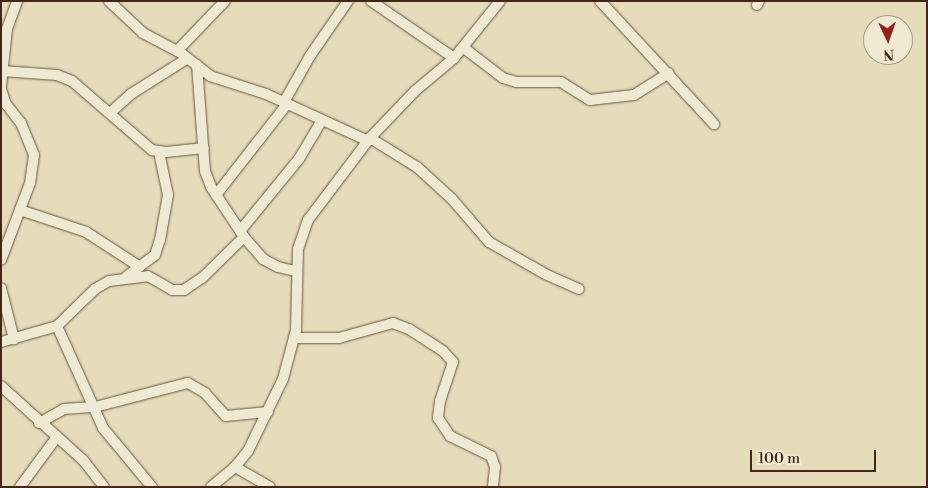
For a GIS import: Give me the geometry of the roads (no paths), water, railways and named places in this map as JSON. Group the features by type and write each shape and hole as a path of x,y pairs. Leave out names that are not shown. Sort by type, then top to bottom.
{"street":[{"path":"1,260 30,183 34,155 21,123 2,93 2,71 7,29 17,1"},
{"path":"108,1 143,33 177,51 215,78 285,103 369,139 422,171 452,199 489,242 546,274 579,289"},
{"path":"177,51 225,1"},
{"path":"216,195 285,103 310,56 348,1"},
{"path":"371,1 454,58"},
{"path":"211,487 235,467 268,412 295,338 298,249 308,220 369,139 410,96 464,48 500,1"},
{"path":"600,1 669,73 714,124"},
{"path":"464,48 503,78 516,82 561,82 590,100 634,95 669,73"},
{"path":"111,112 131,94 192,61"},
{"path":"192,61 204,148 205,171 216,195 242,234 271,264 296,271"},
{"path":"2,71 56,75 72,81 111,112 145,145 158,152 204,148"},
{"path":"126,277 148,276 172,290 184,290 202,278 242,234 299,159 322,120"},
{"path":"1,342 58,326 95,289 126,277 155,255 167,203 158,152"},
{"path":"20,210 86,232 140,267"},
{"path":"1,288 14,339"},
{"path":"295,338 339,338 393,323 409,329 443,351 453,362 440,401 438,418 450,436 491,456 495,467 493,487"},
{"path":"58,326 103,428 152,487"},
{"path":"39,423 64,409 95,407 188,383 196,386 226,416 268,412"},
{"path":"2,389 83,460 104,487"},
{"path":"20,487 56,438"},
{"path":"235,467 270,487"}]}
